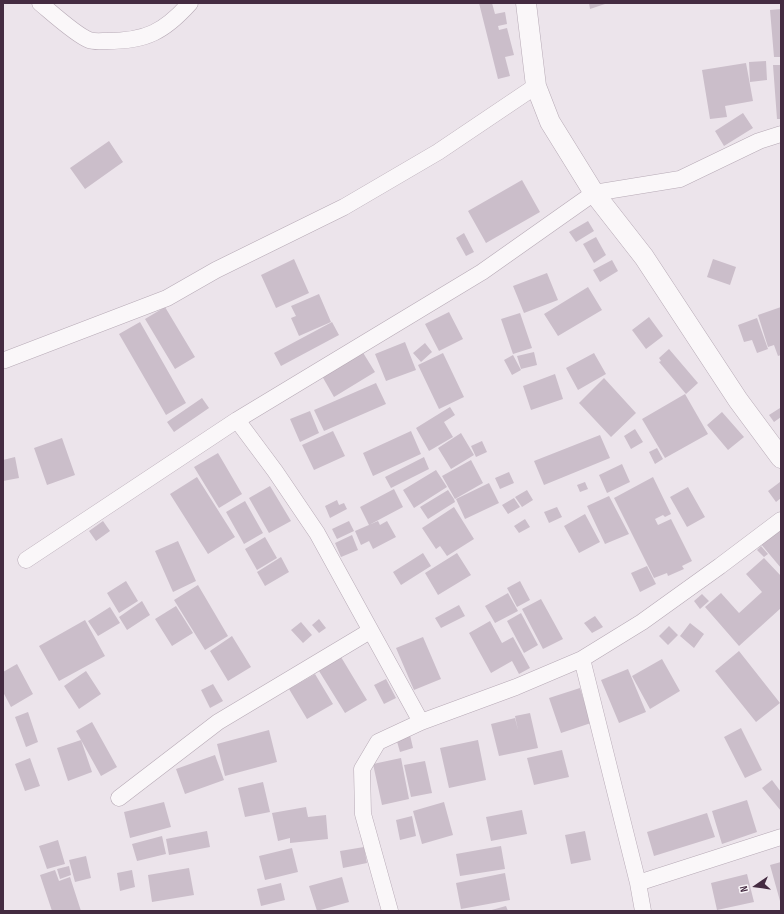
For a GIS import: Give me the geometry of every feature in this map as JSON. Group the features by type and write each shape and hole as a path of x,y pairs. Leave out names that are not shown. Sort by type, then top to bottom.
{"street":[{"path":"40,3 89,41 124,41 148,37 164,28 190,3"},
{"path":"526,3 536,86 550,122 594,193 644,257 738,400 781,458"},
{"path":"5,360 167,298 216,270 344,207 438,152 536,86"},
{"path":"26,560 237,420 482,272 594,193 680,179 759,141 781,134"},
{"path":"237,420 276,471 317,533 421,722"},
{"path":"390,911 363,814 362,769 378,742 421,722 516,687 582,659 642,622 781,520"},
{"path":"119,798 218,722 370,631"},
{"path":"582,659 638,883 643,911"},
{"path":"638,883 781,837"}],"building":[{"path":"479,3 492,3 495,14 505,12 507,24 498,26 499,30 507,28 514,55 505,57 510,76 498,79"},
{"path":"589,3 608,3 590,9"},
{"path":"781,9 781,57 774,57 770,10"},
{"path":"766,61 767,80 750,82 749,62"},
{"path":"746,63 753,101 725,106 727,117 710,119 702,70"},
{"path":"773,65 781,65 781,119 777,119"},
{"path":"743,113 753,128 724,146 715,131"},
{"path":"109,141 123,162 85,189 70,168"},
{"path":"522,180 540,212 486,243 468,211"},
{"path":"588,221 594,231 576,242 569,232"},
{"path":"464,233 474,252 466,256 456,238"},
{"path":"596,237 606,255 594,263 583,244"},
{"path":"294,259 309,293 276,308 261,275"},
{"path":"713,259 736,267 730,285 707,277"},
{"path":"612,260 618,271 600,282 593,270"},
{"path":"547,273 558,300 524,313 513,286"},
{"path":"588,287 602,310 558,336 544,314"},
{"path":"319,294 331,322 299,336 291,318 296,316 291,306"},
{"path":"165,307 195,357 175,369 145,319"},
{"path":"781,307 781,355 778,356 774,345 768,347 758,315"},
{"path":"449,312 463,339 439,351 425,324"},
{"path":"520,313 532,348 513,354 501,319"},
{"path":"649,317 663,336 646,349 632,330"},
{"path":"757,318 768,349 757,353 752,340 744,342 738,325"},
{"path":"140,322 186,403 166,415 119,334"},
{"path":"332,322 339,335 281,366 274,353"},
{"path":"405,342 416,370 386,381 375,354"},
{"path":"425,343 432,352 421,362 413,353"},
{"path":"669,349 698,383 686,394 659,362 661,361 659,358"},
{"path":"362,351 375,372 334,397 322,376"},
{"path":"534,352 537,365 521,369 517,356"},
{"path":"443,353 464,397 439,409 418,365"},
{"path":"594,353 606,374 578,390 566,368"},
{"path":"513,355 521,370 512,375 504,360"},
{"path":"555,374 563,399 531,410 523,386"},
{"path":"604,378 636,413 611,437 579,403"},
{"path":"376,383 386,404 324,431 314,410"},
{"path":"685,394 708,434 665,458 642,419"},
{"path":"202,398 209,408 174,432 167,422"},
{"path":"450,407 455,415 444,422 453,437 429,451 416,428"},
{"path":"780,408 781,417 774,422 769,415"},
{"path":"310,411 319,433 300,442 290,419"},
{"path":"722,412 744,437 728,450 707,425"},
{"path":"635,429 643,442 631,449 624,436"},
{"path":"333,431 345,456 314,470 302,445"},
{"path":"411,431 421,454 373,476 363,453"},
{"path":"461,433 474,455 451,469 438,448"},
{"path":"600,435 610,458 544,485 534,461"},
{"path":"62,438 75,475 47,485 34,448"},
{"path":"482,441 487,452 476,457 471,446"},
{"path":"657,448 663,459 655,464 649,452"},
{"path":"218,453 242,494 219,508 194,467"},
{"path":"15,457 19,478 3,481 3,460"},
{"path":"424,457 429,469 391,488 385,477"},
{"path":"471,460 483,483 455,499 442,476"},
{"path":"622,464 630,482 607,493 599,475"},
{"path":"436,470 447,487 414,508 403,490"},
{"path":"509,472 514,483 500,489 495,478"},
{"path":"197,477 235,537 208,554 170,494"},
{"path":"653,477 671,514 665,517 663,515 655,519 658,525 671,519 692,561 682,566 684,569 668,576 667,573 654,578 614,498"},
{"path":"585,482 588,489 580,492 577,485"},
{"path":"780,482 781,498 776,502 768,491"},
{"path":"489,483 499,503 465,519 456,499"},
{"path":"270,486 291,521 269,533 249,498"},
{"path":"688,487 705,517 687,527 670,497"},
{"path":"394,489 403,507 369,525 360,507"},
{"path":"448,490 455,502 428,519 420,507"},
{"path":"527,490 533,500 522,507 515,497"},
{"path":"609,496 629,534 605,544 587,506"},
{"path":"514,498 520,507 508,514 502,505"},
{"path":"337,500 339,505 344,503 347,509 330,518 325,506"},
{"path":"245,501 263,533 244,544 226,512"},
{"path":"454,507 474,539 447,556 440,546 436,549 422,528"},
{"path":"557,507 562,517 549,523 544,512"},
{"path":"585,514 600,542 579,553 564,526"},
{"path":"525,519 530,527 519,533 514,526"},
{"path":"103,521 110,531 96,541 89,531"},
{"path":"349,521 354,531 337,539 332,529"},
{"path":"378,521 380,525 387,521 396,537 373,549 369,541 361,545 355,531"},
{"path":"781,526 781,568 760,543"},
{"path":"352,535 358,550 341,557 335,543"},
{"path":"265,537 277,558 257,570 245,549"},
{"path":"178,541 196,581 173,592 155,551"},
{"path":"761,546 768,554 764,557 757,550"},
{"path":"423,553 431,566 401,585 393,572"},
{"path":"457,553 471,575 438,595 425,573"},
{"path":"281,557 289,572 265,586 257,572"},
{"path":"764,558 781,576 781,608 739,646 705,607 721,593 739,613 762,592 746,574"},
{"path":"647,566 656,584 640,592 631,573"},
{"path":"126,581 138,601 119,613 107,593"},
{"path":"520,581 530,600 517,607 507,588"},
{"path":"198,585 228,636 205,650 174,600"},
{"path":"508,593 518,611 495,623 485,606"},
{"path":"702,594 709,601 700,609 694,601"},
{"path":"541,599 563,639 543,649 522,609"},
{"path":"142,601 150,615 127,630 119,617"},
{"path":"459,605 465,616 441,628 435,618"},
{"path":"176,606 193,633 172,646 155,619"},
{"path":"110,607 120,623 98,636 88,621"},
{"path":"521,613 538,645 524,653 507,621"},
{"path":"595,616 603,627 592,633 584,623"},
{"path":"319,619 326,628 319,633 312,625"},
{"path":"85,620 105,656 59,681 39,646"},
{"path":"490,621 502,643 513,637 530,668 519,674 512,661 491,673 469,633"},
{"path":"301,622 312,635 303,643 291,630"},
{"path":"690,623 704,634 694,648 680,636"},
{"path":"669,626 678,635 668,645 659,636"},
{"path":"232,636 251,667 228,681 210,651"},
{"path":"423,637 441,679 414,690 396,648"},
{"path":"739,651 780,703 756,722 715,671"},
{"path":"341,657 367,700 345,713 319,671"},
{"path":"662,659 680,691 650,709 632,676"},
{"path":"17,664 33,694 11,707 3,692 3,672"},
{"path":"628,669 646,712 619,723 601,680"},
{"path":"86,671 101,694 79,709 64,686"},
{"path":"315,674 333,704 307,719 289,689"},
{"path":"386,679 396,698 384,704 374,685"},
{"path":"213,684 223,701 210,708 201,690"},
{"path":"580,688 591,723 561,733 549,698"},
{"path":"28,712 38,742 26,747 15,717"},
{"path":"530,713 538,748 499,756 491,724 515,718 518,730 515,716"},
{"path":"92,722 117,767 101,776 76,731"},
{"path":"741,728 762,770 745,778 724,737"},
{"path":"269,730 277,762 225,776 217,744"},
{"path":"410,735 413,748 400,752 396,738"},
{"path":"81,740 92,772 68,781 57,748"},
{"path":"478,740 486,780 449,788 440,748"},
{"path":"562,750 569,777 534,785 527,758"},
{"path":"215,755 224,780 185,794 176,769"},
{"path":"30,758 40,786 25,791 15,764"},
{"path":"401,758 409,799 382,805 373,764"},
{"path":"425,761 432,793 411,797 404,765"},
{"path":"772,780 781,792 781,811 762,788"},
{"path":"263,782 270,812 245,817 238,788"},
{"path":"747,800 757,832 722,844 712,811"},
{"path":"164,802 171,827 130,838 124,812"},
{"path":"444,802 453,835 422,844 413,811"},
{"path":"306,807 308,817 326,815 328,839 290,843 290,838 278,841 272,813"},
{"path":"522,810 527,834 491,841 486,817"},
{"path":"707,813 715,837 654,856 647,832"},
{"path":"412,816 416,836 400,840 396,820"},
{"path":"207,831 210,847 169,855 166,839"},
{"path":"585,831 591,860 571,864 565,835"},
{"path":"162,836 166,854 137,861 132,844"},
{"path":"58,840 65,864 47,869 39,846"},
{"path":"501,846 505,869 460,876 456,854"},
{"path":"364,847 367,863 343,868 340,851"},
{"path":"292,848 298,872 265,880 259,856"},
{"path":"86,856 91,878 75,882 69,860"},
{"path":"781,862 781,901 780,901 770,865"},
{"path":"69,866 71,875 60,879 57,869"},
{"path":"189,868 194,895 152,902 148,875"},
{"path":"55,870 59,881 70,877 81,911 52,911 40,875"},
{"path":"132,870 135,887 120,891 117,873"},
{"path":"505,873 510,900 461,909 456,883"},
{"path":"747,874 754,902 717,910 711,883"},
{"path":"342,877 349,902 317,911 309,886"},
{"path":"281,883 285,900 261,906 257,889"},
{"path":"506,906 508,911 488,911"}]}
